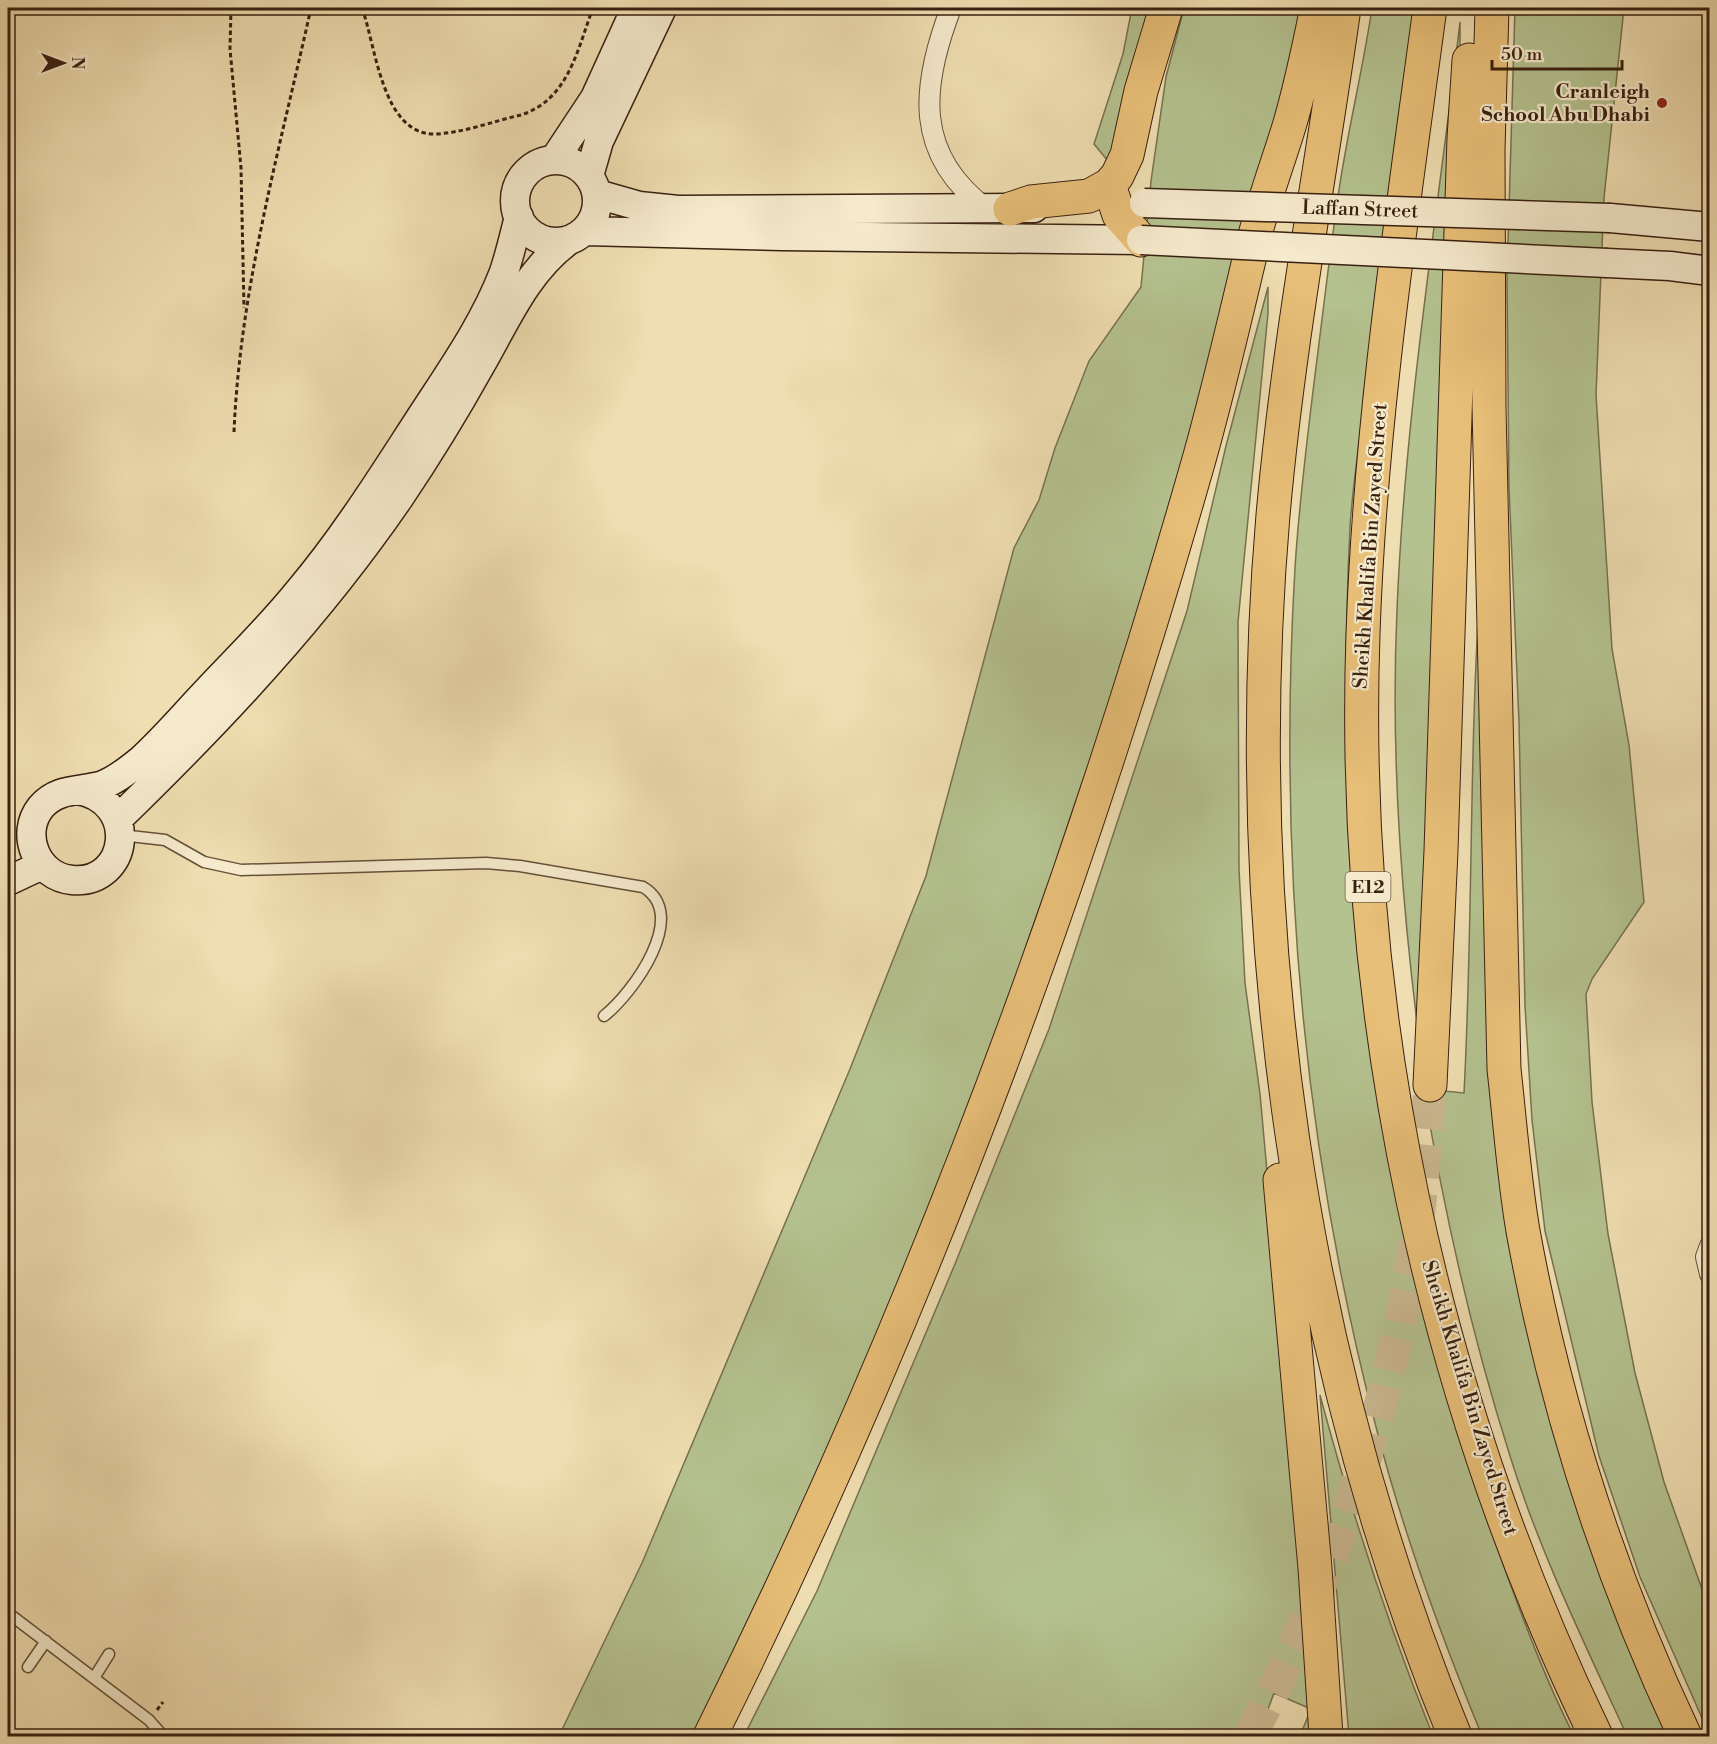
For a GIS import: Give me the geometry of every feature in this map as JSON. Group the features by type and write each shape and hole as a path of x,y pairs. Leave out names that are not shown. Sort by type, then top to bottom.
{"highway":[{"path":"1141,240 1125,224 1122,198 1124,166 1141,92 1166,8"},
{"path":"710,1737 781,1593 870,1393 977,1128 1051,929 1129,692 1198,460 1256,233 1300,85 1317,8"},
{"path":"1326,1737 1315,1568 1279,1166 1263,771 1267,603 1273,515 1294,334 1344,8"},
{"name":"Sheikh Khalifa Bin Zayed Street","path":"1430,8 1383,375 1365,579 1362,746 1372,936 1380,1006 1402,1147 1444,1330 1517,1554 1552,1641 1596,1737"},
{"path":"1430,1085 1441,851 1464,138 1473,8"},
{"path":"1492,8 1488,150 1489,418 1504,1057 1513,1153 1523,1229 1546,1346 1576,1457 1631,1616 1685,1737"},
{"path":"999,210 1031,202 1089,196 1122,198"},
{"path":"1273,990 1305,1215 1349,1415 1406,1603 1455,1737"}],"street":[{"path":"554,160 595,98 636,8"},
{"path":"119,827 271,663 337,584 368,544 434,444 537,269 577,236 596,214 593,185 599,141 662,8"},
{"path":"951,8 930,72 928,93 932,132 938,151 958,184 999,210"},
{"path":"577,236 548,241 539,238 524,226 519,217 515,198 522,179 536,165 554,160 574,163 593,185 639,206 678,210 999,210"},
{"name":"Laffan Street","path":"1122,198 1611,218 1710,227"},
{"path":"77,790 88,792 106,802 119,827 115,858 99,874 80,880 59,877 42,865 32,847 32,826 35,816 48,800 67,791 104,785 144,757 279,615 319,566 390,465 482,316 504,272 519,217"},
{"name":"Laffan Street","path":"577,236 1141,240 1659,265 1710,271"},
{"path":"8,848 32,826"},
{"path":"8,881 42,865"},
{"path":"1710,1246 1706,1257 1710,1274"}],"lane":[{"path":"119,827 165,840 204,862 241,870 486,863 643,887 656,898 660,907 654,949 629,993 604,1016"},
{"path":"8,1613 149,1720 163,1737"},
{"path":"28,1666 46,1641"},
{"path":"94,1678 110,1654"}],"path":[{"path":"231,8 230,49 243,227 244,317 234,432"},
{"path":"244,317 311,8"},
{"path":"362,8 393,109 410,127 433,134 521,115 533,111 553,98 567,78 593,8"},
{"path":"155,1713 163,1702"}],"green space":[{"path":"1132,8 1149,8 1132,82 1108,161 1094,144 1123,54"},
{"path":"1184,8 1306,8 1268,180 1045,915 849,1413 698,1736 559,1736 642,1563 850,1069 926,876 1014,548 1039,500 1055,448 1089,361 1141,287 1151,181 1166,77"},
{"path":"1372,8 1417,8 1378,291 1350,527 1346,660 1348,792 1357,923 1372,1053 1394,1183 1423,1311 1459,1438 1527,1629 1574,1736 1482,1736 1424,1584 1398,1506 1376,1427 1351,1322 1330,1215 1314,1108 1302,1001 1294,893 1290,785 1295,568 1306,447 1336,213"},
{"path":"1515,8 1624,8 1604,198 1596,395 1612,649 1629,745 1644,902 1592,979 1586,994 1592,1102 1608,1234 1635,1373 1664,1482 1709,1609 1709,1734 1640,1577 1599,1456 1545,1231 1532,1120 1525,1006 1519,722 1509,487 1507,276"},
{"path":"1460,22 1424,1077 1404,902 1397,785 1395,668 1401,536 1414,389"},
{"path":"1268,287 1268,313 1238,622 1239,869 1245,983 1260,1094 1318,1736 1300,1736 1311,1709 1274,1693 1258,1736 744,1736 817,1591 955,1264 1049,1029 1187,611 1226,446"},
{"path":"1480,587 1509,1211 1672,1736 1627,1736 1535,1528 1496,1411 1471,1320 1450,1228 1424,1089 1464,1093 1474,714"},
{"path":"1320,1395 1371,1567 1433,1736 1349,1736"}],"tunnel":[{"path":"1250,1736 1306,1620 1352,1499 1371,1437 1388,1375 1414,1248 1422,1187 1430,1085"}],"place":[{"name":"Cranleigh School Abu Dhabi","path":"1662,103"}]}
